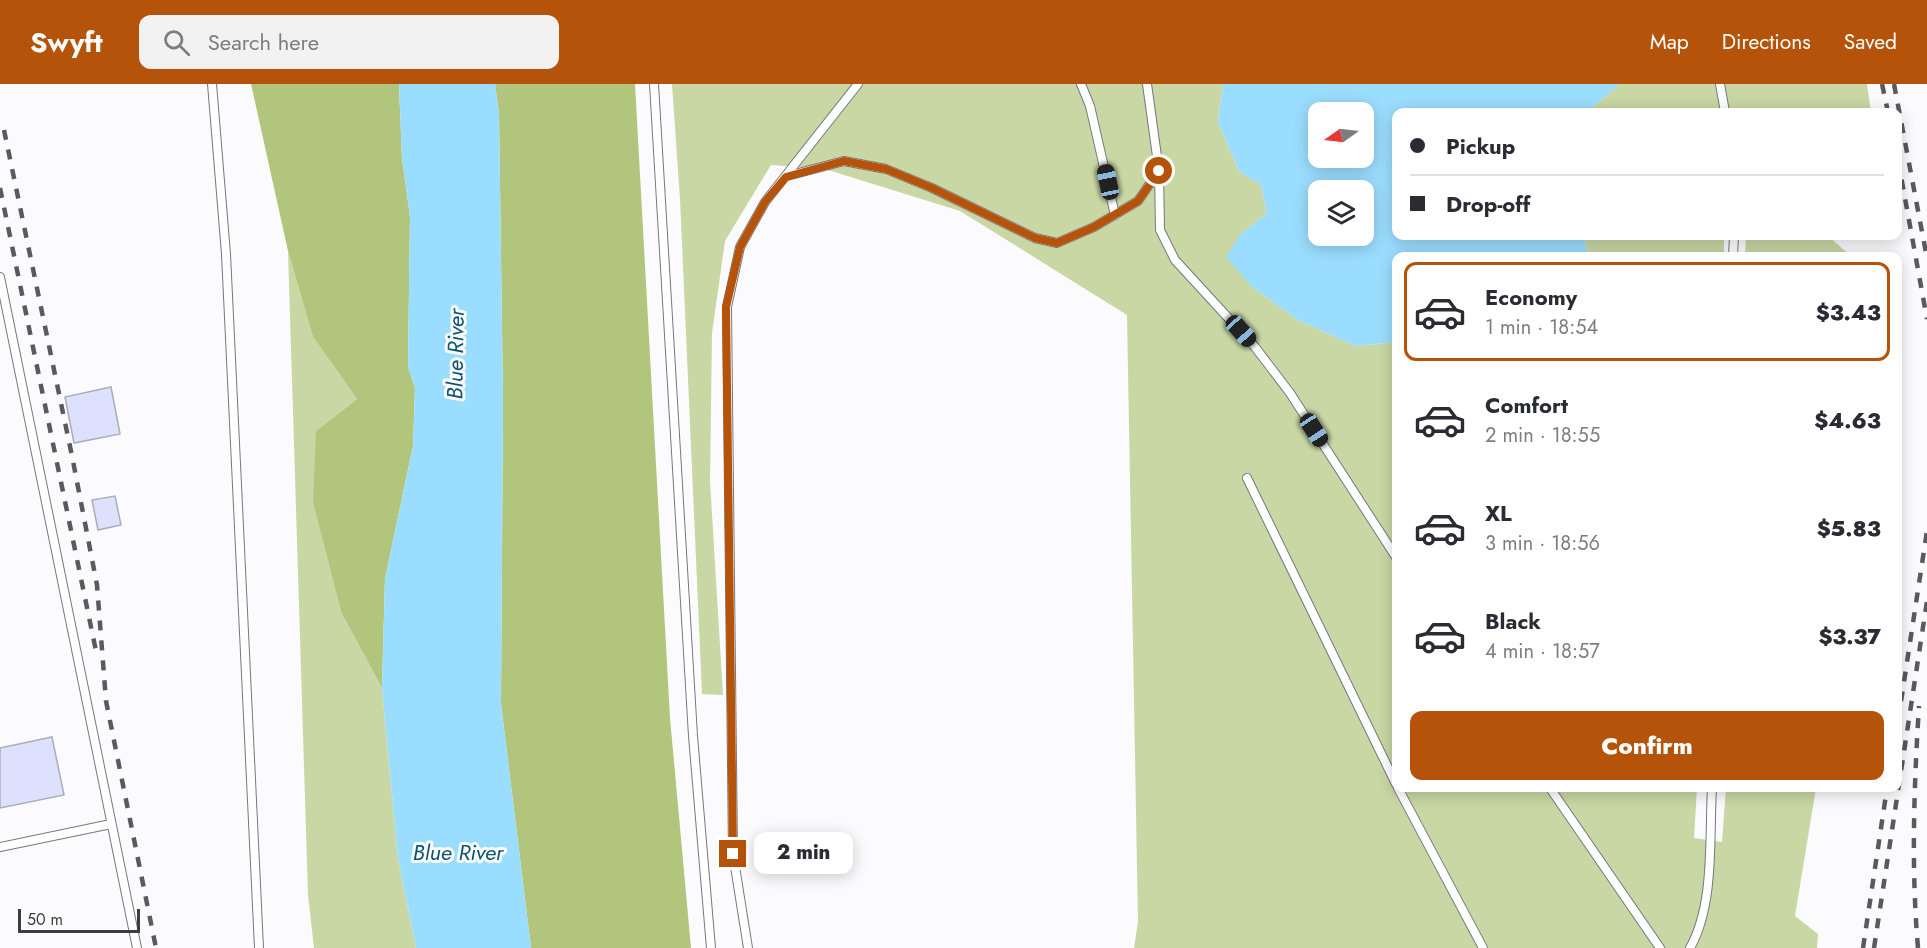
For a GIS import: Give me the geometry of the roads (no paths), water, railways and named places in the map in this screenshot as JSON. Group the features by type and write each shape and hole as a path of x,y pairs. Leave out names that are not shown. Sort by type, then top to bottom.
{"lane":[{"path":"212,84 225,254 259,948"},
{"path":"654,84 693,736 711,948"},
{"path":"748,948 733,854 726,307 740,247 765,202 858,84"},
{"path":"1081,84 1090,106 1115,215"},
{"path":"1147,84 1159,171 1161,230 1175,260 1255,346 1290,393 1392,551"},
{"path":"1720,84 1724,108"},
{"path":"786,177 844,161 886,169 932,188 1035,238 1057,243 1094,227 1138,201 1159,171"},
{"path":"0,277 137,948"},
{"path":"1246,478 1392,776"},
{"path":"1400,792 1483,948"},
{"path":"1553,792 1660,948"},
{"path":"1690,948 1706,902 1712,792"},
{"path":"0,847 111,824"}],"water":[{"name":"Blue River","path":"399,84 495,84 499,115 503,400 501,704 531,948 416,948 398,859 382,688 385,579 413,446 415,388 408,367 410,217 402,158"},
{"path":"1223,84 1620,84 1592,108 1392,108 1392,240 1585,240 1587,252 1392,252 1392,342 1355,346 1298,320 1252,287 1226,257 1240,235 1267,213 1261,185 1239,171 1218,122"}],"railway":[{"path":"1882,84 1887,108"},
{"path":"1894,84 1899,108"},
{"path":"1902,126 1927,258"},
{"path":"4,130 97,585 106,701 156,948"},
{"path":"1902,182 1927,319"},
{"path":"0,188 96,651"},
{"path":"1902,695 1927,531"},
{"path":"1902,765 1927,601"},
{"path":"1918,948 1914,887 1914,827 1919,706"},
{"path":"1863,948 1886,792"},
{"path":"1874,948 1898,792"}]}
